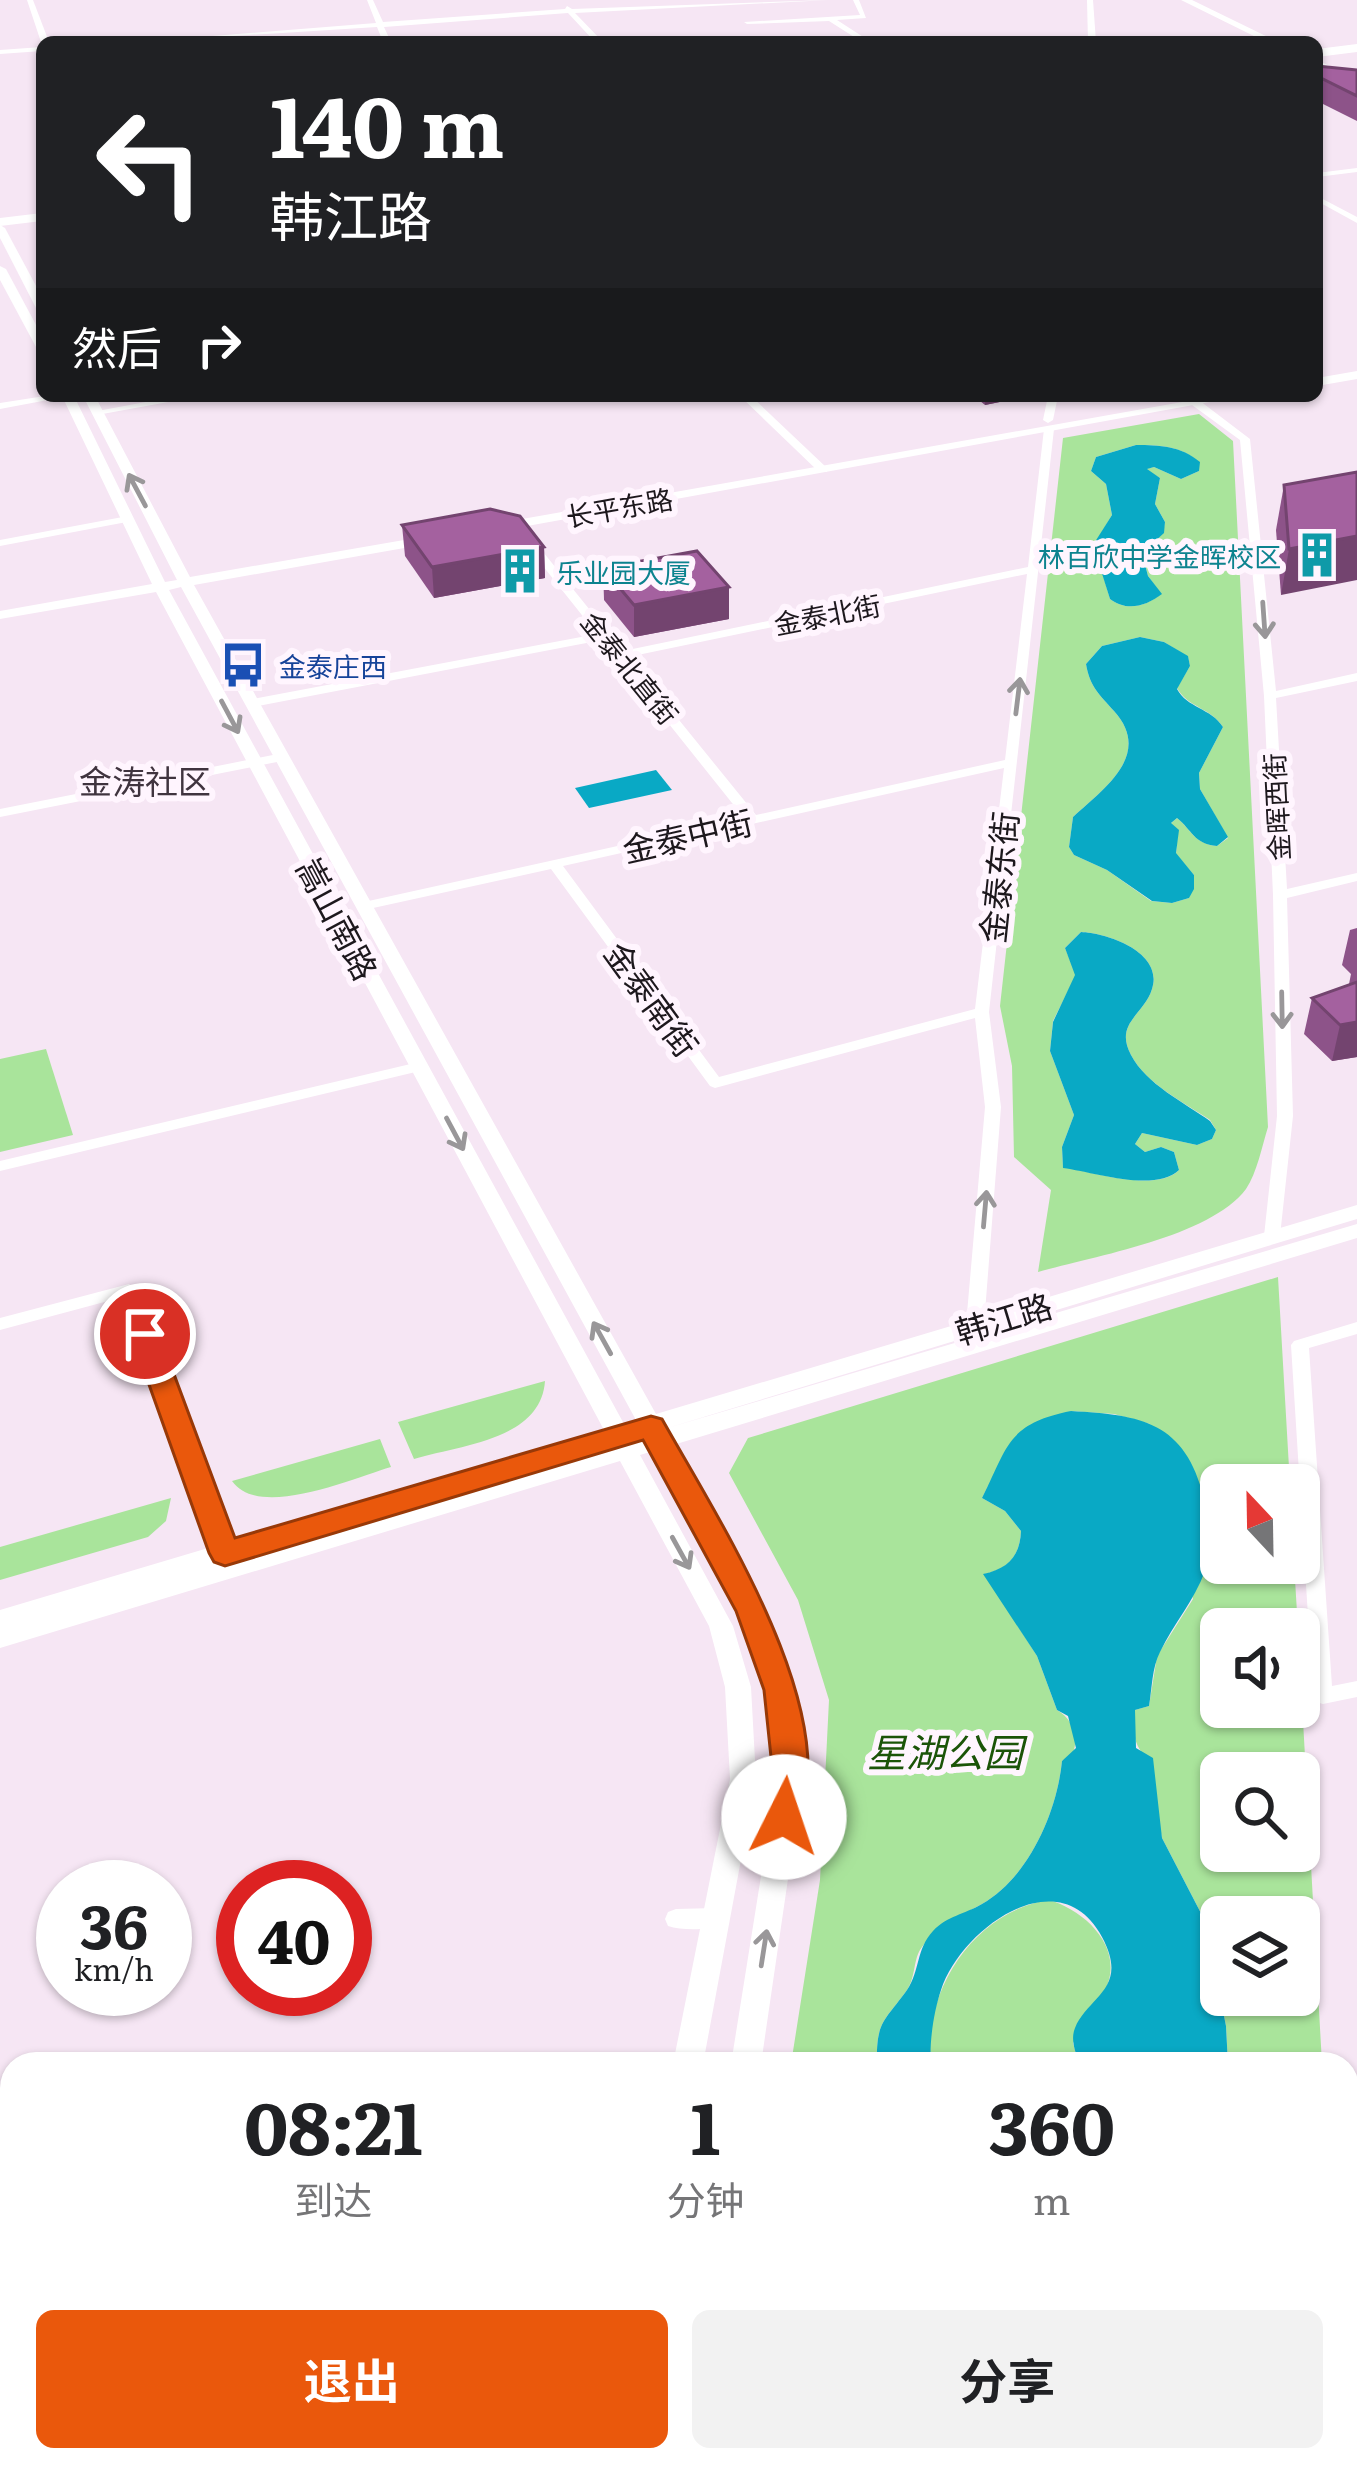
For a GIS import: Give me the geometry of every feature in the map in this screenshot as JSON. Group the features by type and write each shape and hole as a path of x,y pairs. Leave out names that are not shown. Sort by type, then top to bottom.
{"main road":[{"path":"1323,52 1357,48"},
{"path":"1323,63 1357,58"},
{"path":"1,230 36,219"},
{"path":"1,230 36,231"}],"street":[{"path":"30,0 40,36"},
{"path":"370,0 384,36"},
{"path":"560,0 593,36"},
{"path":"225,36 570,11 826,0"},
{"path":"746,22 864,17 856,0"},
{"path":"1090,0 1092,36"},
{"path":"1182,0 1257,36"},
{"path":"831,20 857,36"},
{"path":"0,52 36,47"},
{"path":"1323,67 1357,84"},
{"path":"1323,175 1357,170"},
{"path":"1323,201 1357,220"},
{"path":"1,230 36,297"},
{"path":"0,269 36,336"},
{"path":"1323,376 1357,370"},
{"path":"0,402 36,392"},
{"path":"0,402 36,399"},
{"name":"嵩山南路","path":"69,402 158,582 721,1626 738,1687 743,1779 690,2052"},
{"name":"嵩山南路","path":"91,402 655,1434"},
{"path":"97,412 159,402"},
{"path":"751,402 819,465"},
{"name":"金泰东街","path":"975,1325 993,1107 982,1012 1052,402"},
{"name":"长平东路","path":"489,524 1180,402"},
{"name":"金晖西街","path":"1194,402 1245,440 1257,524 1280,896 1285,1116 1272,1237"},
{"path":"0,522 4,542 128,519"},
{"name":"金泰北直街","path":"512,520 753,820"},
{"path":"1257,524 1277,520"},
{"path":"0,604 184,578 442,532"},
{"name":"金泰北街","path":"621,655 1033,568"},
{"path":"0,615 158,582"},
{"path":"253,704 606,636"},
{"path":"1270,696 1357,677"},
{"path":"0,813 283,757"},
{"name":"金泰中街","path":"364,906 1010,763"},
{"name":"金泰南街","path":"555,864 715,1083 982,1012"},
{"path":"1280,896 1357,877"},
{"path":"0,1166 419,1067"},
{"name":"韩江路","path":"655,1434 975,1325 1357,1211"},
{"name":"韩江路","path":"0,1620 1357,1231"},
{"path":"1,1320 129,1290 225,1553"},
{"path":"1357,1328 1300,1345 1323,1696 1357,1690"},
{"path":"655,1434 752,1610 781,1690 790,1776 748,2052"},
{"name":"韩江路","path":"0,1638 621,1443"},
{"path":"676,1919 716,1918"}],"green space":[{"path":"1199,414 1233,441 1268,1127 1250,1183 1229,1206 1179,1232 1038,1272 1051,1190 1014,1157 1012,1066 1000,1006 1063,438","holes":["1136,445 1185,453 1199,462 1199,471 1181,479 1154,467 1145,469 1160,478 1155,504 1165,522 1163,533 1142,553 1148,576 1161,594 1130,606 1110,599 1094,545 1112,515 1106,484 1091,471 1096,457","1140,637 1164,642 1188,657 1190,666 1177,688 1223,727 1199,773 1200,789 1228,838 1217,846 1209,845 1177,818 1170,824 1178,830 1176,854 1194,875 1189,898 1172,903 1151,901 1107,870 1074,855 1069,847 1073,817 1119,770 1129,742 1125,727 1090,679 1086,664 1102,646","1081,932 1092,933 1131,947 1150,965 1152,989 1126,1035 1131,1055 1156,1084 1210,1120 1216,1130 1212,1139 1197,1145 1142,1133 1135,1144 1145,1152 1161,1147 1174,1152 1179,1170 1169,1177 1124,1179 1063,1167 1062,1147 1074,1115 1050,1051 1053,1021 1076,975 1065,948"]},
{"path":"46,1049 73,1135 0,1152 0,1059"},
{"name":"星湖公园","path":"1278,1277 1289,1464 1200,1464 1200,1584 1295,1584 1297,1608 1200,1608 1200,1728 1303,1728 1305,1752 1200,1752 1200,1872 1311,1872 1313,1896 1200,1896 1200,1911 1162,1838 1145,1756 1133,1728 1135,1710 1149,1706 1157,1656 1193,1599 1150,1424 1114,1414 1071,1411 988,1486 982,1498 1005,1511 1021,1531 1012,1560 985,1574 1037,1656 1057,1710 1074,1730 1074,1749 1062,1761 1047,1822 1027,1860 999,1892 943,1926 922,1947 910,1985 880,2030 877,2052 793,2052 820,1880 829,1700 798,1600 729,1473 748,1438"},
{"path":"545,1381 540,1401 529,1416 514,1428 475,1444 414,1459 398,1422"},
{"path":"380,1439 391,1467 331,1487 263,1497 245,1492 232,1481"},
{"path":"171,1498 166,1521 148,1537 0,1580 0,1547"},
{"path":"1049,1900 1063,1905 1089,1923 1107,1948 1109,1978 1073,2043 1076,2052 931,2052 935,2009 959,1958 998,1920"},
{"name":"星湖公园","path":"1224,2016 1319,2016 1321,2052 1227,2052"}],"water":[{"path":"1136,445 1170,448 1200,462 1199,471 1181,479 1154,467 1147,469 1160,478 1155,504 1165,522 1164,533 1142,553 1148,576 1162,594 1130,606 1110,599 1093,545 1112,515 1106,484 1091,471 1096,457"},
{"path":"1140,637 1164,642 1188,656 1190,666 1177,689 1223,727 1199,773 1200,789 1228,837 1217,846 1209,845 1177,818 1171,823 1179,830 1176,853 1194,875 1189,898 1172,903 1152,901 1107,870 1074,855 1069,847 1073,817 1119,770 1129,742 1125,727 1096,690 1086,664 1102,646"},
{"path":"656,770 672,790 589,808 575,788"},
{"path":"1081,932 1131,947 1150,965 1152,989 1126,1035 1131,1055 1156,1084 1216,1130 1212,1139 1197,1145 1142,1133 1135,1144 1145,1152 1161,1147 1174,1152 1179,1170 1168,1177 1140,1181 1063,1168 1062,1147 1074,1115 1050,1051 1053,1022 1075,975 1065,948"},
{"path":"1071,1411 1139,1420 1172,1438 1200,1486 1200,1582 1157,1658 1149,1706 1135,1710 1136,1748 1153,1758 1162,1838 1200,1911 1200,2016 1224,2016 1227,2052 1076,2052 1074,2033 1081,2017 1109,1980 1109,1955 1084,1914 1062,1903 1037,1903 989,1925 952,1967 936,2007 931,2052 877,2052 880,2030 911,1983 933,1931 999,1892 1027,1860 1047,1822 1062,1761 1076,1748 1068,1716 1057,1710 1037,1656 983,1574 1011,1560 1021,1531 1005,1511 982,1498 1012,1440 1034,1423"}],"building":[{"path":"1323,67 1357,70 1357,96 1323,79"},
{"path":"1357,472 1357,536 1289,549 1284,485"},
{"path":"490,509 520,516 544,547 432,567 402,525"},
{"path":"697,551 729,587 634,605 603,568"},
{"path":"1357,982 1357,1022 1340,1025 1312,998"}],"place":[{"name":"林百欣中学金晖校区","path":"1317,555"},
{"name":"乐业园大厦","path":"520,571"},
{"name":"金泰庄西","path":"243,665"}],"district":[{"name":"金涛社区","path":"145,779"}],"route":[{"path":"145,1334 225,1553 651,1426 752,1610 781,1690 790,1776 784,1817"}]}
